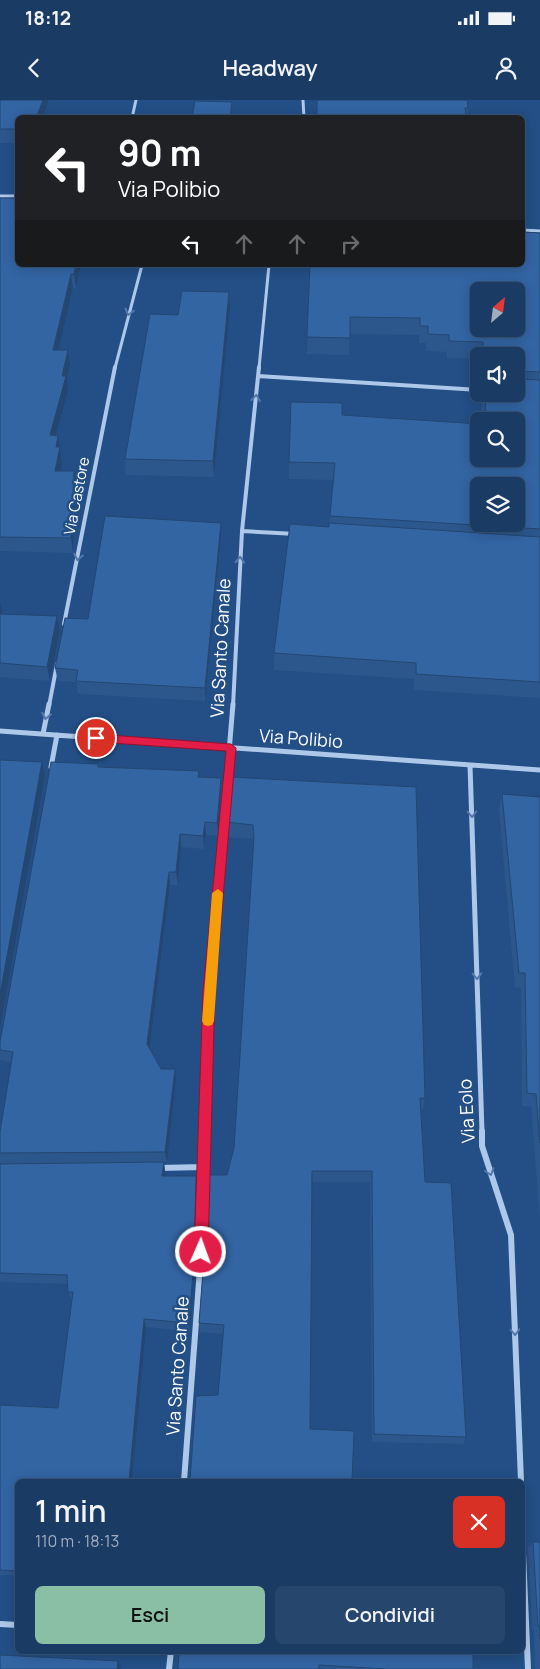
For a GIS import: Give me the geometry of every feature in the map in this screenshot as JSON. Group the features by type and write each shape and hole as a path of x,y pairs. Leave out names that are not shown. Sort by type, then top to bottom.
{"street":[{"path":"133,115 136,100"},
{"path":"303,100 304,115"},
{"path":"0,196 15,196"},
{"path":"525,230 540,231"},
{"name":"Via Castore","path":"64,626 118,351 141,267"},
{"name":"Via Santo Canale","path":"184,1479 200,1269 209,991 231,748 242,531 269,267"},
{"path":"258,376 470,389"},
{"path":"242,531 301,535"},
{"path":"43,734 58,655"},
{"name":"Via Polibio","path":"0,731 540,770"},
{"path":"50,774 57,735"},
{"name":"Via Eolo","path":"470,765 482,1146 511,1235 520,1479"},
{"path":"155,1168 204,1167"},
{"path":"525,1600 528,1669"},
{"path":"0,1624 15,1625"},
{"path":"169,1669 171,1654"}],"building":[{"path":"0,100 43,100 37,115 15,115 15,129 0,129"},
{"path":"317,100 467,100 468,108 465,108 466,115 317,115"},
{"path":"195,101 232,102 230,115 193,115"},
{"path":"0,198 15,198 15,267 76,267 74,274 71,274 53,350 68,350 62,376 66,376 50,435 58,436 56,447 60,447 55,471 74,471 71,538 0,537"},
{"path":"525,232 540,233 540,372 525,371 525,347 483,347 483,342 449,341 449,335 428,334 428,326 420,326 420,318 350,317 350,338 307,337 310,267 525,267"},
{"path":"182,291 229,292 213,461 125,459 150,314 178,315"},
{"path":"525,379 540,380 540,529 525,528 525,477 470,477 470,525 330,516 335,463 289,462 291,402 342,403 342,415 470,423 470,467 525,467 525,412 486,412 485,402 525,402"},
{"path":"105,516 221,523 205,688 76,681 78,670 55,668 65,618 88,619"},
{"path":"329,523 540,537 540,682 416,674 416,663 274,653 290,524 329,527"},
{"path":"0,614 57,616 47,667 0,663"},
{"path":"0,760 42,762 0,995"},
{"path":"51,762 98,764 98,767 199,771 198,777 221,778 217,823 205,822 203,836 180,834 176,872 169,872 147,1044 161,1069 175,1069 165,1152 0,1153 0,1132 13,1052 0,1050 0,1042"},
{"path":"229,777 416,787 425,1098 420,1098 425,1182 451,1183 466,1437 374,1434 372,1171 312,1171 310,1429 354,1431 352,1479 190,1479 196,1396 218,1395 224,1325 199,1323 204,1259 206,1175 227,1175 234,1148 254,838 253,825 226,822"},
{"path":"502,794 540,797 540,1143 536,1094 527,1093 525,973 519,973"},
{"path":"164,1162 162,1176 196,1176 194,1260 189,1323 144,1319 129,1479 15,1479 15,1571 0,1570 0,1405 58,1408 73,1292 68,1292 67,1275 0,1273 0,1164"},
{"path":"533,1542 540,1542 540,1626 538,1626"},
{"path":"179,1654 473,1654 473,1669 387,1669 319,1665 319,1669 178,1669"},
{"path":"0,1655 118,1661 117,1669 0,1669"}],"slow traffic":[{"path":"208,1021 218,893"}],"route":[{"path":"96,738 231,748 209,991 201,1252"}]}
